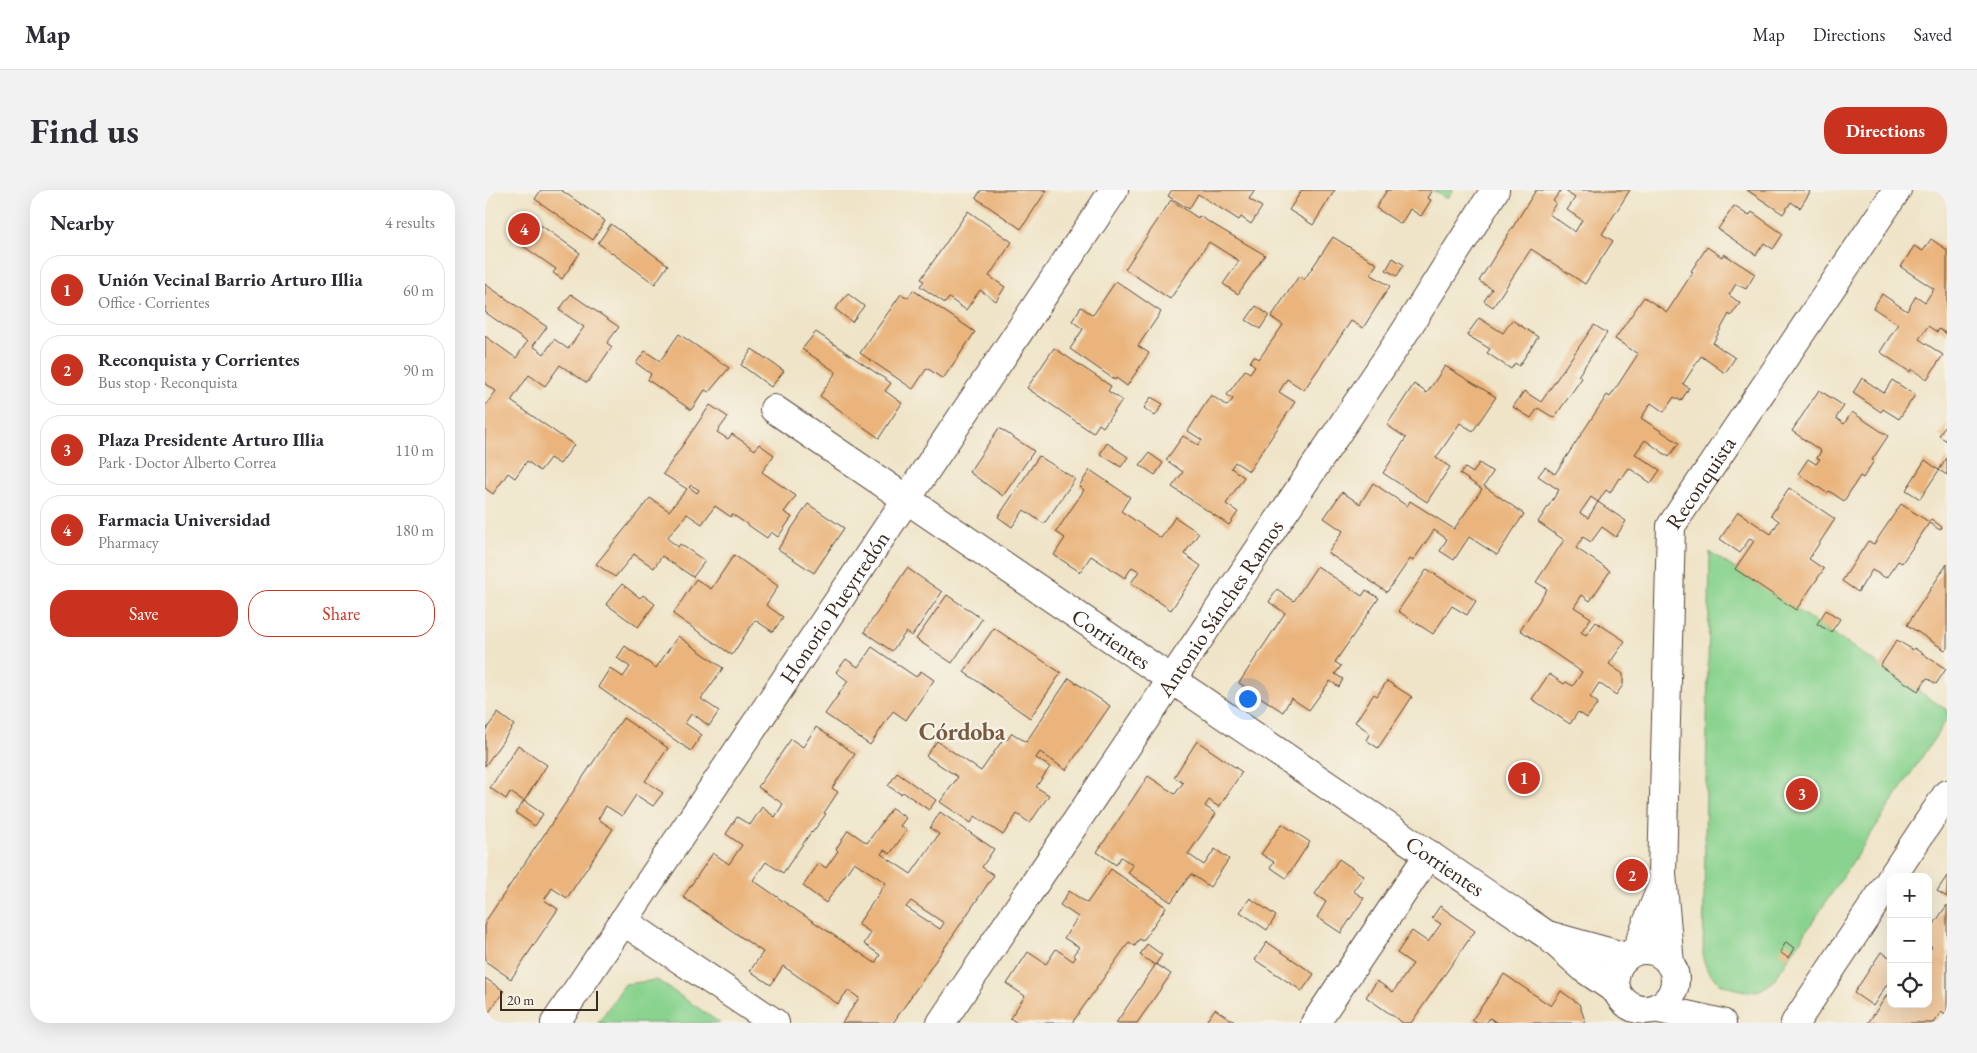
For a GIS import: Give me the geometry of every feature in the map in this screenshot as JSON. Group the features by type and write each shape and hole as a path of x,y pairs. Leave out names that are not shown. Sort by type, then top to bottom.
{"street":[{"name":"Honorio Pueyrredón","path":"555,1023 1114,190"},
{"name":"Antonio Sánches Ramos","path":"941,1023 1401,338 1495,190"},
{"name":"Reconquista","path":"1672,974 1662,885 1671,526 1897,190"},
{"name":"Corrientes","path":"774,409 1547,935 1620,1004"},
{"path":"1894,873 1947,794"},
{"path":"1315,1023 1429,854"},
{"path":"1795,1023 1887,884"},
{"name":"Reconquista","path":"1631,954 1662,885"},
{"path":"623,921 775,1023"},
{"name":"Corrientes","path":"1547,935 1631,954"},
{"path":"1645,950 1655,952 1664,957 1672,974 1699,1009 1722,1023 1651,1013 1620,1004 1615,976 1620,962 1631,954 1645,950"},
{"path":"1651,1013 1666,1001 1673,991 1672,974"}],"green space":[{"path":"1432,190 1453,190 1447,199"},
{"path":"1710,552 1947,710 1947,719 1773,982 1760,990 1750,992 1719,983 1708,972 1703,959"},
{"path":"657,980 720,1023 598,1023 625,984"}],"building":[{"path":"541,190 561,190 605,221 593,240 535,199"},
{"path":"981,190 1047,190 1021,229 976,198"},
{"path":"1172,190 1255,190 1249,199 1262,207 1251,224 1241,217 1239,220 1198,194 1189,209 1168,196"},
{"path":"1302,190 1335,190 1313,225 1289,210"},
{"path":"1387,190 1432,190 1427,198 1431,200 1421,216 1410,209 1401,224 1376,208"},
{"path":"1536,190 1561,190 1553,201 1556,203 1549,214 1575,232 1582,220 1567,210 1575,198 1564,190 1630,190 1602,234 1613,241 1585,284 1531,249 1493,307 1484,301 1492,289 1479,281"},
{"path":"1747,190 1807,190 1810,192 1800,208 1791,202 1783,214"},
{"path":"1171,200 1198,218 1199,216 1265,255 1238,294 1223,284 1239,261 1209,242 1170,299 1125,269"},
{"path":"1734,206 1749,216 1752,212 1783,234 1773,249 1764,243 1756,255 1718,229"},
{"path":"968,211 1012,242 989,276 1005,287 996,301 980,290 966,310 949,298 945,303 920,286 924,281 921,279"},
{"path":"525,214 580,253 562,279 553,273 556,269 509,236"},
{"path":"611,224 668,265 655,284 598,243"},
{"path":"1333,237 1377,264 1370,274 1390,286 1363,328 1351,321 1304,390 1287,379 1279,392 1295,402 1249,471 1235,462 1231,468 1244,477 1226,504 1238,512 1229,525 1172,487 1183,472 1166,460 1183,436 1198,445 1202,440 1188,431 1211,395 1227,406 1233,399 1227,395 1245,370 1250,373 1255,366 1250,362 1254,356 1259,359 1283,325 1271,317 1299,276 1304,280"},
{"path":"1931,239 1947,250 1947,334 1939,329 1937,332 1928,326 1919,339 1943,355 1927,379 1911,369 1910,372 1880,352 1898,324 1873,308 1882,294 1907,311 1916,296 1925,302 1934,289 1901,267 1914,246 1923,251"},
{"path":"1707,247 1722,257 1724,254 1755,274 1746,289 1736,284 1729,295 1740,303 1731,316 1729,314 1713,343 1735,358 1725,373 1701,356 1683,384 1689,388 1681,401 1674,397 1664,412 1651,403 1641,418 1679,443 1669,457 1645,440 1635,454 1660,470 1651,483 1629,468 1621,479 1619,478 1610,493 1606,490 1598,502 1626,521 1616,537 1602,527 1591,542 1583,537 1576,548 1610,571 1590,601 1582,595 1574,607 1591,618 1581,632 1586,635 1596,622 1625,641 1609,664 1623,674 1623,685 1616,695 1599,683 1590,697 1598,703 1587,718 1578,712 1570,724 1532,699 1549,674 1564,684 1566,682 1573,686 1582,672 1520,630 1547,589 1536,582 1564,540 1538,522 1559,490 1538,476 1545,467 1555,474 1607,395 1610,397 1638,354 1615,339 1644,297 1667,312","holes":["1591,497 1598,502 1588,518 1580,513"]},
{"path":"1393,258 1404,265 1397,276 1386,270"},
{"path":"1116,281 1161,312 1138,346 1149,353 1127,386 1116,378 1115,380 1070,349 1083,329 1072,321 1081,307 1093,315"},
{"path":"485,284 547,327 533,346 544,354 554,339 568,349 584,327 559,310 571,294 619,327 607,343 612,347 587,383 560,365 545,386 529,375 511,401 574,445 560,464 550,458 540,471 527,461 515,478 508,473 493,494 485,488 485,406 496,391 485,384 485,336 516,358 527,342 485,312"},
{"path":"913,290 975,332 943,379 927,368 913,389 860,353 901,294 908,298"},
{"path":"848,294 864,306 852,322 835,309"},
{"path":"1256,306 1269,315 1260,329 1246,320"},
{"path":"1479,318 1503,333 1512,320 1538,337 1519,366 1515,363 1511,369 1487,353 1490,349 1467,335"},
{"path":"1594,325 1607,333 1578,376 1582,378 1554,418 1538,408 1531,418 1513,407 1524,391 1541,402"},
{"path":"816,332 891,383 885,391 902,403 879,438 820,396 836,372 802,349"},
{"path":"679,334 729,368 709,392 705,390 691,410 648,380 651,374 636,363 645,351 660,361"},
{"path":"1054,348 1111,386 1108,391 1122,400 1103,427 1099,424 1093,433 1027,388"},
{"path":"752,349 784,371 771,387 741,365"},
{"path":"1445,366 1496,397 1473,431 1460,423 1436,458 1450,467 1427,502 1383,473 1406,438 1387,425 1414,384 1427,393"},
{"path":"1862,378 1884,393 1892,380 1915,395 1899,419 1883,409 1881,412 1853,393"},
{"path":"1819,390 1844,406 1836,418 1844,424 1852,412 1888,436 1863,478 1860,476 1844,501 1829,491 1827,493 1798,474 1808,459 1816,464 1820,459 1817,458 1821,451 1792,431"},
{"path":"1151,397 1163,404 1155,416 1144,408"},
{"path":"710,405 728,417 717,432 728,439 732,434 755,450 759,444 774,455 762,472 796,496 784,512 792,517 778,537 771,532 767,538 732,514 731,517 715,506 702,524 687,514 667,538 678,547 680,544 705,561 693,577 662,556 654,568 634,554 615,577 596,564 650,498 669,511 687,489 663,474","holes":["691,485 699,490 697,493 689,487"]},
{"path":"1947,423 1947,441 1939,436"},
{"path":"999,428 1034,451 1003,496 969,472"},
{"path":"1107,443 1128,457 1121,467 1100,454"},
{"path":"1149,453 1163,463 1155,475 1140,465"},
{"path":"1039,456 1075,479 1044,524 1024,510 1012,527 998,517"},
{"path":"1947,458 1947,475 1939,470"},
{"path":"1925,460 1939,470 1920,499 1906,490"},
{"path":"1479,463 1493,472 1484,486 1524,514 1497,555 1469,537 1454,560 1440,551 1447,539 1434,530 1413,561 1410,559 1387,592 1328,553 1343,531 1324,518 1342,492 1360,504 1373,483 1407,506 1410,501 1454,529 1482,489 1460,474 1465,468 1473,473"},
{"path":"1090,470 1130,497 1121,511 1161,538 1175,517 1199,533 1184,554 1201,566 1171,610 1131,583 1139,571 1132,567 1125,578 1091,556 1080,572 1054,555 1065,538 1056,532 1084,490 1079,486"},
{"path":"1789,488 1835,519 1809,559 1824,569 1796,610 1735,569 1754,541 1750,538 1740,553 1720,539 1738,512 1771,534 1779,521 1771,515"},
{"path":"808,504 844,528 814,573 778,549"},
{"path":"1901,504 1929,522 1931,519 1942,527 1940,530 1929,523 1902,563 1898,561 1886,578 1872,570 1858,592 1842,581 1868,541 1874,544"},
{"path":"734,555 778,586 766,605 783,617 773,632 755,620 732,655 673,614 696,579 711,589"},
{"path":"1947,564 1947,648 1945,650 1907,625"},
{"path":"1317,566 1362,596 1366,590 1379,598 1335,662 1341,666 1335,674 1343,679 1339,687 1330,681 1309,710 1291,698 1283,712 1239,683 1285,613 1269,602 1277,589 1294,601"},
{"path":"907,568 942,592 912,636 906,632 892,651 864,632"},
{"path":"1427,569 1476,601 1467,615 1452,606 1433,634 1398,611"},
{"path":"622,584 640,598 643,595 655,604 638,627 606,604"},
{"path":"947,595 982,619 952,663 916,639"},
{"path":"1826,610 1840,619 1831,632 1817,624"},
{"path":"994,628 1061,673 1030,718 964,672"},
{"path":"678,636 723,668 701,699 719,711 709,726 692,713 685,723 702,735 691,751 598,687 610,668 623,677 630,667 617,658 625,646 656,668"},
{"path":"1897,640 1913,650 1914,648 1946,669 1936,684 1927,678 1918,691 1880,666"},
{"path":"872,647 916,677 921,671 934,680 906,720 893,711 870,745 825,714 848,681 836,672 846,659 858,667"},
{"path":"1069,678 1110,706 1066,770 1040,752 1036,758 1050,767 1036,787 1049,795 1030,823 1017,814 1003,835 975,816 971,823 940,802 958,777 926,756 937,741 981,771 1004,738 1007,740 1012,733 1026,742"},
{"path":"1387,681 1412,697 1378,748 1366,740 1370,733 1355,722 1374,694 1377,696"},
{"path":"498,713 514,725 485,766 485,731"},
{"path":"623,718 668,748 645,781 663,793 653,806 636,795 622,816 606,806 598,819 613,829 567,898 552,888 544,900 558,909 511,979 485,961 485,922"},
{"path":"816,727 855,754 832,788 838,792 824,813 826,814 811,832 783,873 766,862 753,880 875,963 880,955 864,944 871,933 858,924 886,883 854,862 826,903 803,886 819,863 826,868 838,851 836,849 848,830 867,843 892,808 906,818 900,826 907,830 890,854 884,850 881,854 911,874 939,834 930,828 940,812 994,849 982,867 994,875 893,1023 842,1023 859,998 848,990 838,1004 783,966 771,985 750,971 763,952 683,897 713,853 729,864 742,845 726,834 737,817 750,825 762,807 775,817 783,804 758,787 791,739 803,747","holes":["911,901 944,923 940,929 906,907"]},
{"path":"1197,741 1242,772 1219,807 1209,800 1205,806 1216,814 1188,854 1204,865 1215,849 1229,859 1210,887 1191,874 1171,902 1128,873 1133,865 1121,857 1116,865 1097,852 1148,776 1175,794 1183,783 1174,777"},
{"path":"518,745 547,765 524,801 510,792 506,799 490,788"},
{"path":"897,773 936,800 929,810 903,792 901,794 888,786"},
{"path":"524,801 543,814 535,826 516,813"},
{"path":"1282,824 1310,842 1286,878 1270,867 1274,862 1261,854"},
{"path":"1339,859 1364,876 1353,891 1364,898 1341,933 1317,917 1326,902 1315,894"},
{"path":"1111,869 1166,907 1143,941 1139,939 1135,946 1129,942 1072,1023 1017,1023 1010,1018 1025,996 1007,984 1028,952 1046,964 1056,949 1073,961 1076,957 1073,955 1079,947 1064,938 1078,917 1060,905 1069,891 1087,903"},
{"path":"1947,876 1947,897 1937,891"},
{"path":"1250,898 1276,916 1267,930 1240,912"},
{"path":"1947,905 1947,1016 1941,1012 1933,1023 1868,1023 1887,995 1887,1008 1932,1008 1932,927"},
{"path":"1440,906 1475,931 1411,1023 1403,1023 1366,997 1377,981 1393,992 1413,964 1397,953 1412,931 1428,942 1441,924 1432,918"},
{"path":"1267,942 1314,974 1302,991 1255,960"},
{"path":"1786,942 1794,948 1788,958 1780,952"},
{"path":"1147,944 1162,955 1155,965 1140,955"},
{"path":"1881,952 1887,956 1887,984 1873,1006 1854,993"},
{"path":"1156,964 1171,974 1137,1023 1116,1023"},
{"path":"1504,974 1551,1006 1561,991 1579,1004 1586,1023 1497,1023 1490,1018 1486,1023 1476,1023 1472,1020"},
{"path":"485,978 504,991 485,1018"},
{"path":"1215,1009 1236,1023 1205,1023"}],"place":[{"name":"Farmacia Universidad","path":"524,229"},
{"name":"Unión Vecinal Barrio Arturo Illia","path":"1524,778"},
{"name":"Plaza Presidente Arturo Illia","path":"1802,794"},
{"name":"Reconquista y Corrientes","path":"1632,875"}],"district":[{"name":"Córdoba","path":"962,732"}]}
